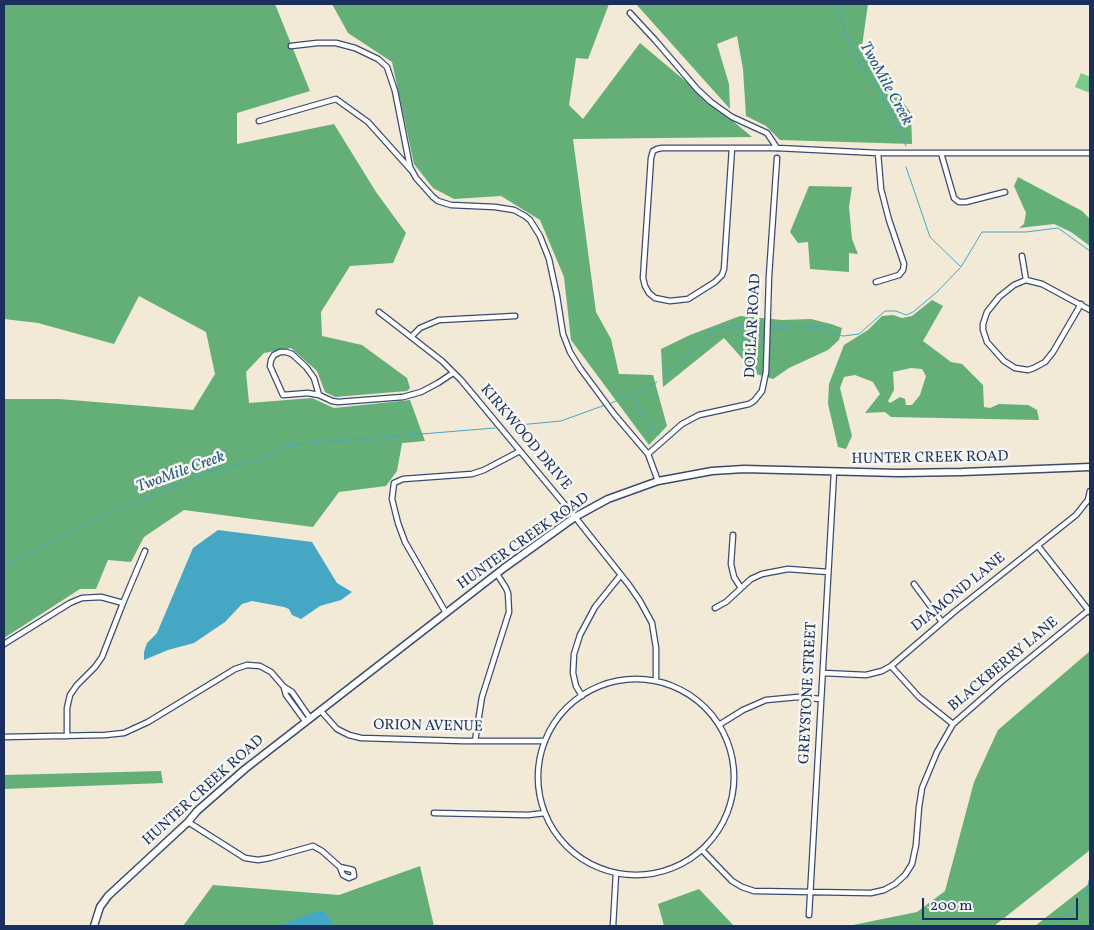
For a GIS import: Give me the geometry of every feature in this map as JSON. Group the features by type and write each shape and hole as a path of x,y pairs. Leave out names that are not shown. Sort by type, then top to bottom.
{"main road":[{"name":"HUNTER CREEK ROAD","path":"94,926 100,907 108,896 226,784 446,612 575,517 608,499 658,481 744,469 834,472 962,472 1090,467"}],"street":[{"path":"630,13 697,89 711,102 732,117 767,133 777,148"},
{"path":"292,46 336,43 361,50 383,62 387,67 395,91 410,166 413,172"},
{"path":"259,121 336,99 368,122 433,197 444,204 502,208 520,212 530,220 540,236 549,258 558,296 563,334 570,352 614,414 648,454 658,481"},
{"path":"732,148 722,276 688,299 662,301 655,298 645,286 643,278 653,151 662,148 732,148 777,148 878,153 1090,152"},
{"path":"876,282 898,275 903,270 904,264 881,189 878,153"},
{"path":"941,153 954,198 959,202 966,202 1004,192"},
{"name":"DOLLAR ROAD","path":"648,454 682,424 699,415 749,404 754,401 762,390 766,372 777,158"},
{"path":"1022,256 1026,280"},
{"path":"1081,304 1050,357 1034,368 1028,370 1015,368 1004,361 987,342 983,324 988,312 999,297 1014,285 1026,280 1042,284 1081,304 1090,310"},
{"name":"KIRKWOOD DRIVE","path":"379,312 454,372 575,517 640,601 652,623 656,648 656,681"},
{"path":"411,337 420,328 439,320 515,316"},
{"path":"319,395 314,378 297,358 286,352 274,355 270,366 283,395 308,393 338,402 403,397 421,392 454,372"},
{"path":"446,612 405,542 392,499 394,484 403,479 472,474 484,470 520,451"},
{"name":"GREYSTONE STREET","path":"809,915 834,472"},
{"name":"DIAMOND LANE","path":"823,674 866,675 882,671 891,666 1080,510 1088,500 1090,491"},
{"path":"733,535 731,564 734,577 741,588"},
{"path":"1038,546 1090,610"},
{"path":"67,736 67,708 70,695 99,662 145,551"},
{"path":"715,608 726,602 757,576 775,570 800,569 828,572"},
{"path":"475,741 482,697 509,612 509,599 506,588 497,574"},
{"path":"582,696 576,686 573,673 574,654 580,635 595,607 620,576"},
{"path":"914,584 942,622"},
{"path":"4,644 76,600 95,596 123,603"},
{"name":"BLACKBERRY LANE","path":"702,850 732,881 742,887 767,892 877,892 890,887 905,875 912,864 922,788 936,752 953,724 1002,681 1090,610"},
{"path":"4,737 111,735 130,731 235,669 254,664 265,668 275,676 284,687 286,695 308,719"},
{"path":"891,666 919,697 953,724"},
{"path":"625,680 656,681 677,688 697,700 719,725 728,742 733,761 733,790 729,810 720,827 702,850 687,861 662,872 644,875 616,873 593,865 573,852 557,834 545,813 539,782 540,762 545,741 556,720 582,696 595,688 625,680"},
{"path":"719,725 742,710 766,700 798,697 821,699"},
{"name":"ORION AVENUE","path":"320,710 337,729 348,735 361,738 545,741"},
{"path":"434,814 528,815 545,813"},
{"path":"188,822 245,858 258,860 270,858 313,846 322,851 340,867"},
{"path":"613,926 616,873"}],"green space":[{"path":"4,4 275,4 310,91 237,113 237,144 334,124 376,192 406,233 393,263 350,266 321,312 322,336 362,345 407,378 410,388 407,391 335,397 325,392 317,371 291,348 264,353 246,372 249,403 312,398 334,408 410,400 425,441 402,443 397,471 386,486 339,492 313,527 184,510 144,537 131,562 108,560 96,589 80,589 4,638 4,399 59,399 193,410 215,374 206,332 139,296 114,344 38,323 4,319"},
{"path":"332,4 609,4 588,59 576,58 569,105 583,119 640,43 752,137 573,139 596,312 611,339 619,374 653,375 667,426 649,445 571,340 564,277 540,220 501,196 454,199 433,188 414,164 392,62 348,33"},
{"path":"636,4 868,4 862,46 911,113 912,144 780,140 766,126 746,116 743,69 737,36 717,44 729,84 730,109"},
{"path":"1081,73 1090,77 1090,93 1075,87"},
{"path":"1018,177 1082,211 1090,219 1090,246 1071,232 1054,224 1019,228 1024,224 1026,213 1014,186"},
{"path":"809,186 852,187 849,207 852,239 858,254 849,253 849,272 810,269 808,242 798,243 790,232"},
{"path":"932,300 943,306 923,341 951,362 962,364 983,385 984,407 990,408 999,404 1028,405 1037,410 1039,420 891,417 885,412 865,413 880,394 873,382 855,375 844,377 840,388 852,436 846,449 838,447 828,404 829,384 844,345 868,330 882,316 893,315 902,318 912,316","holes":["911,368 922,369 926,376 920,395 912,405 906,405 905,399 900,397 890,403 888,401 894,390 893,372"]},
{"path":"740,316 782,320 811,319 842,328 839,340 828,350 789,368 773,379 756,374 724,338 663,387 661,349 690,335"},
{"path":"1090,651 1090,850 994,926 848,926 917,912 945,891 974,782 998,730"},
{"path":"161,771 163,783 4,789 4,775"},
{"path":"420,866 434,926 183,926 213,885 339,895"},
{"path":"1090,883 1090,926 1035,926"},
{"path":"699,889 734,926 664,926 658,904"}],"water":[{"path":"218,530 312,542 337,583 352,592 341,600 320,606 301,619 292,615 289,609 284,607 252,601 242,604 225,622 194,643 168,650 144,660 147,643 157,633 193,548"},
{"path":"317,911 323,911 329,917 332,921 330,926 278,926"}],"waterway":[{"name":"TwoMile Creek","path":"835,4 855,57 879,89 906,146"},
{"path":"906,167 930,237 961,267 982,232 1026,232 1058,228 1090,251"},
{"path":"771,329 822,326 836,335 859,334 885,311 896,311 906,315 913,312 937,292 960,268"},
{"name":"TwoMile Creek","path":"663,378 715,330 735,326 765,328"},
{"name":"TwoMile Creek","path":"611,403 657,382"},
{"path":"635,396 639,410 659,435"},
{"name":"TwoMile Creek","path":"508,426 561,421 605,405"},
{"name":"TwoMile Creek","path":"4,567 69,532 133,503 213,471 262,459 286,445 495,428"},
{"path":"1050,926 1085,901 1090,876"}]}
